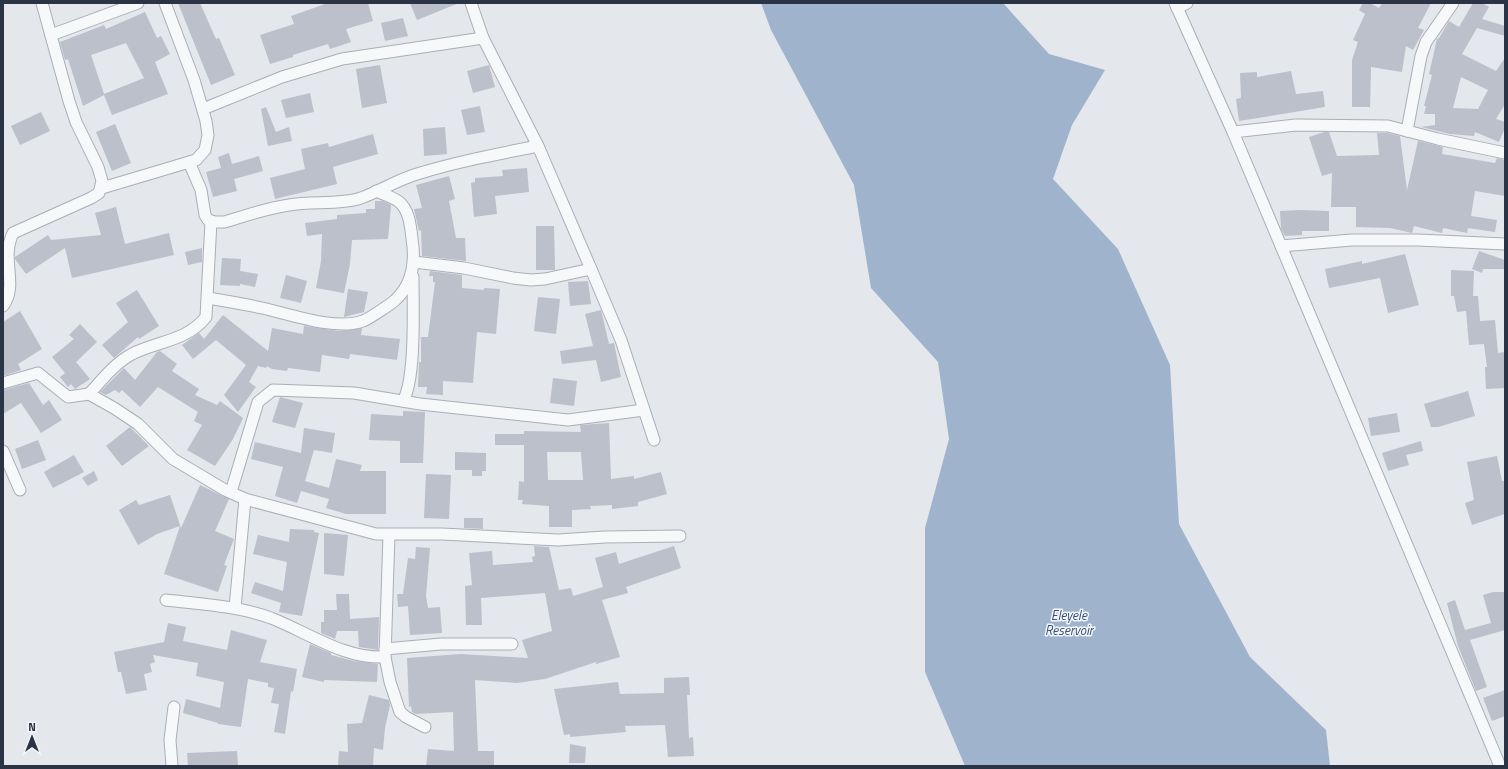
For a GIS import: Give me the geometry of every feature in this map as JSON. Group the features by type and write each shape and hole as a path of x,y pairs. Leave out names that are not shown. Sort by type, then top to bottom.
{"street":[{"path":"42,3 69,101 76,122 98,167 102,188"},
{"path":"51,35 138,3"},
{"path":"3,306 10,294 7,251 13,233 91,198 99,193 102,188 196,160 205,150 208,136 203,110 194,80 165,3"},
{"path":"471,3 483,38 538,146 591,268 621,340 654,440"},
{"path":"1407,131 1421,56 1426,42 1453,3"},
{"path":"1179,5 1500,766"},
{"path":"203,110 282,77 342,59 483,38"},
{"path":"1233,132 1296,125 1388,126 1505,153"},
{"path":"189,162 201,190 205,215 208,220 224,222 287,205 315,202 339,202 361,198 410,176 451,164 538,146"},
{"path":"376,191 398,201 410,223 413,267 411,354 408,393 403,401"},
{"path":"3,383 38,373 68,397 88,394 118,364 132,355 188,334 200,325 206,317 211,221"},
{"path":"1280,246 1352,240 1418,240 1505,244"},
{"path":"413,267 464,268 513,278 531,280 545,279 591,268"},
{"path":"208,298 262,308 310,321 347,324 363,321 398,298 413,267"},
{"path":"231,492 258,402 274,390 354,393 403,401 568,420 644,410"},
{"path":"88,394 138,424 173,459 225,490 245,499 376,534 442,534 558,540 605,537 680,536"},
{"path":"3,451 20,490"},
{"path":"234,608 245,499"},
{"path":"389,535 385,653 390,682 400,712 406,717 425,727"},
{"path":"166,600 234,608 270,618 360,656 441,644 512,644"},
{"path":"172,766 170,740 174,707"}],"water":[{"name":"Eleyele Reservoir","path":"761,3 1003,3 1049,54 1105,70 1072,125 1053,179 1118,249 1170,365 1179,524 1250,657 1326,730 1330,766 965,766 925,672 925,528 949,439 938,362 871,288 854,185 771,30"}],"building":[{"path":"178,3 200,3 216,39 219,38 235,75 211,85"},
{"path":"328,3 368,3 373,21 346,29 351,42 330,49 328,44 270,64 260,35 294,24 291,16"},
{"path":"410,3 459,3 417,20"},
{"path":"1363,3 1370,3 1379,8 1382,3 1431,3 1418,28 1424,30 1413,50 1406,46 1402,72 1371,67 1370,107 1352,107 1352,60 1358,42 1353,40 1365,14 1359,10"},
{"path":"1473,3 1482,3 1489,7 1482,19 1505,26 1505,36 1477,28 1462,54 1496,71 1505,58 1505,104 1496,119 1505,122 1505,128 1499,142 1475,132 1474,136 1450,134 1421,127 1435,125 1435,114 1424,114 1426,106 1424,106 1432,75 1429,74 1437,39 1449,21 1459,27","holes":["1461,77 1488,90 1478,109 1453,108"]},
{"path":"145,12 157,38 161,36 170,54 155,62 168,94 112,115 104,95 83,106 68,59 65,60 60,42 104,25 106,29","holes":["126,43 144,78 104,94 91,55"]},
{"path":"403,18 408,36 385,41 381,23"},
{"path":"380,65 387,103 362,108 356,69"},
{"path":"489,65 495,87 473,93 467,71"},
{"path":"1291,71 1296,94 1323,91 1325,107 1239,121 1236,99 1241,98 1240,73 1257,72 1257,77"},
{"path":"310,93 314,112 286,118 281,100"},
{"path":"480,106 485,132 467,135 461,110"},
{"path":"266,107 276,132 289,127 292,141 268,146 261,109"},
{"path":"41,112 50,131 20,145 11,126"},
{"path":"115,124 131,163 112,171 96,132"},
{"path":"445,127 447,154 424,156 423,129"},
{"path":"1324,132 1329,132 1337,156 1379,155 1377,133 1387,133 1400,136 1407,190 1418,141 1443,147 1442,154 1495,163 1497,158 1505,160 1505,196 1475,191 1471,216 1497,220 1495,232 1468,228 1467,233 1443,228 1442,233 1414,226 1412,233 1390,228 1356,227 1356,207 1331,207 1332,173 1322,176 1309,137"},
{"path":"373,134 378,154 333,167 337,184 275,199 270,178 305,169 301,149 328,143 329,147"},
{"path":"229,153 232,164 259,156 263,171 234,179 237,191 213,197 206,172 221,168 218,157"},
{"path":"527,168 529,192 495,196 497,214 474,217 471,183 475,182 475,178 503,176 502,170"},
{"path":"449,176 455,199 449,201 456,238 465,238 466,261 422,256 421,230 419,231 414,209 422,208 416,185"},
{"path":"375,201 383,201 391,205 388,239 352,240 350,264 344,293 316,288 321,261 322,234 307,236 305,223 337,219 337,215 366,213 366,209 375,209"},
{"path":"116,207 125,244 169,233 174,255 72,278 65,248 26,274 15,259 15,257 48,235 51,240 101,235 95,213"},
{"path":"1280,211 1329,211 1329,231 1302,231 1302,235 1285,236 1281,229"},
{"path":"536,226 554,226 555,270 536,270"},
{"path":"202,248 202,262 188,265 185,252"},
{"path":"1479,251 1505,260 1505,269 1483,269 1482,273 1472,269"},
{"path":"1405,254 1419,305 1388,313 1380,278 1329,288 1325,269 1362,261 1362,264"},
{"path":"222,258 241,259 240,271 258,274 255,287 240,284 240,286 220,285"},
{"path":"1451,270 1474,271 1473,296 1478,296 1480,321 1495,320 1498,353 1505,352 1505,388 1486,389 1485,367 1487,367 1484,344 1469,345 1466,311 1457,312 1454,296 1451,296"},
{"path":"430,271 462,275 462,288 484,290 484,288 500,289 496,334 477,332 473,383 443,381 443,395 426,394 427,387 418,387 419,362 421,362 421,337 428,337 435,282 433,282 433,276 429,276"},
{"path":"286,275 307,281 301,303 280,298"},
{"path":"588,281 591,304 570,306 568,282"},
{"path":"348,289 368,292 364,312 344,317"},
{"path":"137,290 159,326 139,339 138,337 114,358 102,345 128,322 116,303"},
{"path":"538,297 560,299 556,334 534,331"},
{"path":"601,310 609,344 614,343 621,377 601,382 596,360 562,364 560,351 593,346 585,314"},
{"path":"20,311 42,349 18,364 21,370 3,376 3,322"},
{"path":"223,315 268,351 272,328 303,334 304,326 339,331 362,328 361,335 400,339 397,360 350,354 349,359 322,355 320,372 288,368 287,371 272,369 267,366 266,368 258,366 249,382 256,387 238,412 224,395 246,365 216,340 193,359 182,345 199,333 204,339"},
{"path":"80,324 97,342 76,362 90,379 75,389 71,384 68,387 60,377 65,373 52,357 74,339 69,335"},
{"path":"160,351 177,364 172,371 199,389 195,395 217,405 220,401 243,418 233,439 215,466 187,450 202,425 194,421 198,412 158,387 140,407 122,390 119,393 115,390 106,395 100,392 124,368 135,380 157,352"},
{"path":"553,378 577,381 574,406 550,403"},
{"path":"29,383 43,405 49,400 62,420 41,433 21,403 3,414 3,390"},
{"path":"1468,391 1475,416 1438,427 1431,427 1424,404"},
{"path":"280,397 303,403 295,428 272,422"},
{"path":"403,411 425,412 423,463 400,463 400,441 369,440 371,414 403,416"},
{"path":"1397,413 1400,432 1371,436 1368,418"},
{"path":"609,423 611,479 634,476 634,479 661,472 667,494 638,502 638,506 612,509 612,505 590,506 591,509 572,510 572,527 549,527 549,506 522,504 523,500 518,500 519,481 524,482 524,445 495,445 495,434 524,434 524,431 581,432 580,425","holes":["547,452 581,452 583,480 548,480"]},
{"path":"130,427 149,446 122,466 106,446"},
{"path":"304,428 335,433 332,453 314,450 305,481 329,488 336,459 362,465 360,471 386,471 386,514 346,514 326,508 329,499 301,491 297,503 275,496 283,467 251,459 255,442 301,453"},
{"path":"38,440 46,460 22,469 15,449"},
{"path":"1421,441 1423,451 1406,455 1409,465 1388,471 1382,453"},
{"path":"455,452 486,453 486,471 482,471 482,476 472,476 472,470 455,470"},
{"path":"74,455 84,472 53,488 44,472"},
{"path":"1497,456 1502,481 1505,481 1505,514 1472,525 1465,503 1474,500 1467,462"},
{"path":"94,471 98,480 88,486 82,478"},
{"path":"426,474 451,475 449,519 424,518"},
{"path":"200,485 229,499 215,531 234,539 224,565 227,566 218,592 164,574 180,526 157,534 138,545 119,510 136,500 139,505 170,495 181,528"},
{"path":"464,518 483,518 483,529 464,528"},
{"path":"290,529 314,530 314,532 319,533 302,616 279,612 281,603 251,593 255,582 283,591 287,562 253,554 258,535 289,542"},
{"path":"324,533 348,535 344,576 324,574"},
{"path":"534,546 549,547 559,590 571,588 573,596 603,587 595,558 616,552 619,564 674,546 681,568 626,587 628,593 602,600 620,657 596,664 596,662 545,679 517,683 475,680 478,751 494,751 494,766 426,766 428,749 454,751 453,712 416,714 412,712 411,706 409,707 407,658 461,654 528,658 522,640 552,631 545,593 481,598 482,625 466,625 465,586 472,585 469,553 492,551 493,565 533,562 532,557 535,556"},
{"path":"416,547 430,548 426,596 428,608 440,607 442,633 410,635 408,606 398,607 397,594 403,594 408,558 415,559"},
{"path":"1493,592 1505,592 1505,630 1470,640 1487,687 1476,691 1458,646 1447,603 1455,600 1465,630 1491,623 1483,595"},
{"path":"336,594 349,594 350,619 379,617 378,650 359,647 358,631 337,631 335,639 321,633 321,622 324,622 324,610 337,610"},
{"path":"168,623 186,627 183,641 227,650 231,630 267,640 260,662 297,669 293,692 291,691 285,734 274,732 279,704 271,703 274,688 268,687 268,683 248,679 241,727 218,724 183,713 186,699 220,708 224,682 196,676 198,663 153,655 155,662 150,664 152,672 144,674 147,690 126,694 121,672 118,672 114,652 164,642"},
{"path":"310,644 331,653 331,655 354,661 378,664 377,682 324,680 324,682 302,677"},
{"path":"689,677 690,695 687,695 689,738 693,737 694,756 668,757 665,725 625,726 626,732 570,737 570,734 564,735 554,689 618,682 620,694 664,693 664,678"},
{"path":"1505,690 1505,716 1492,721 1483,698"},
{"path":"369,695 389,700 390,705 385,728 383,750 374,748 373,766 338,766 339,751 348,752 347,724 362,723"},
{"path":"570,744 586,747 585,763 569,763"},
{"path":"237,751 238,766 188,766 187,753"}]}
